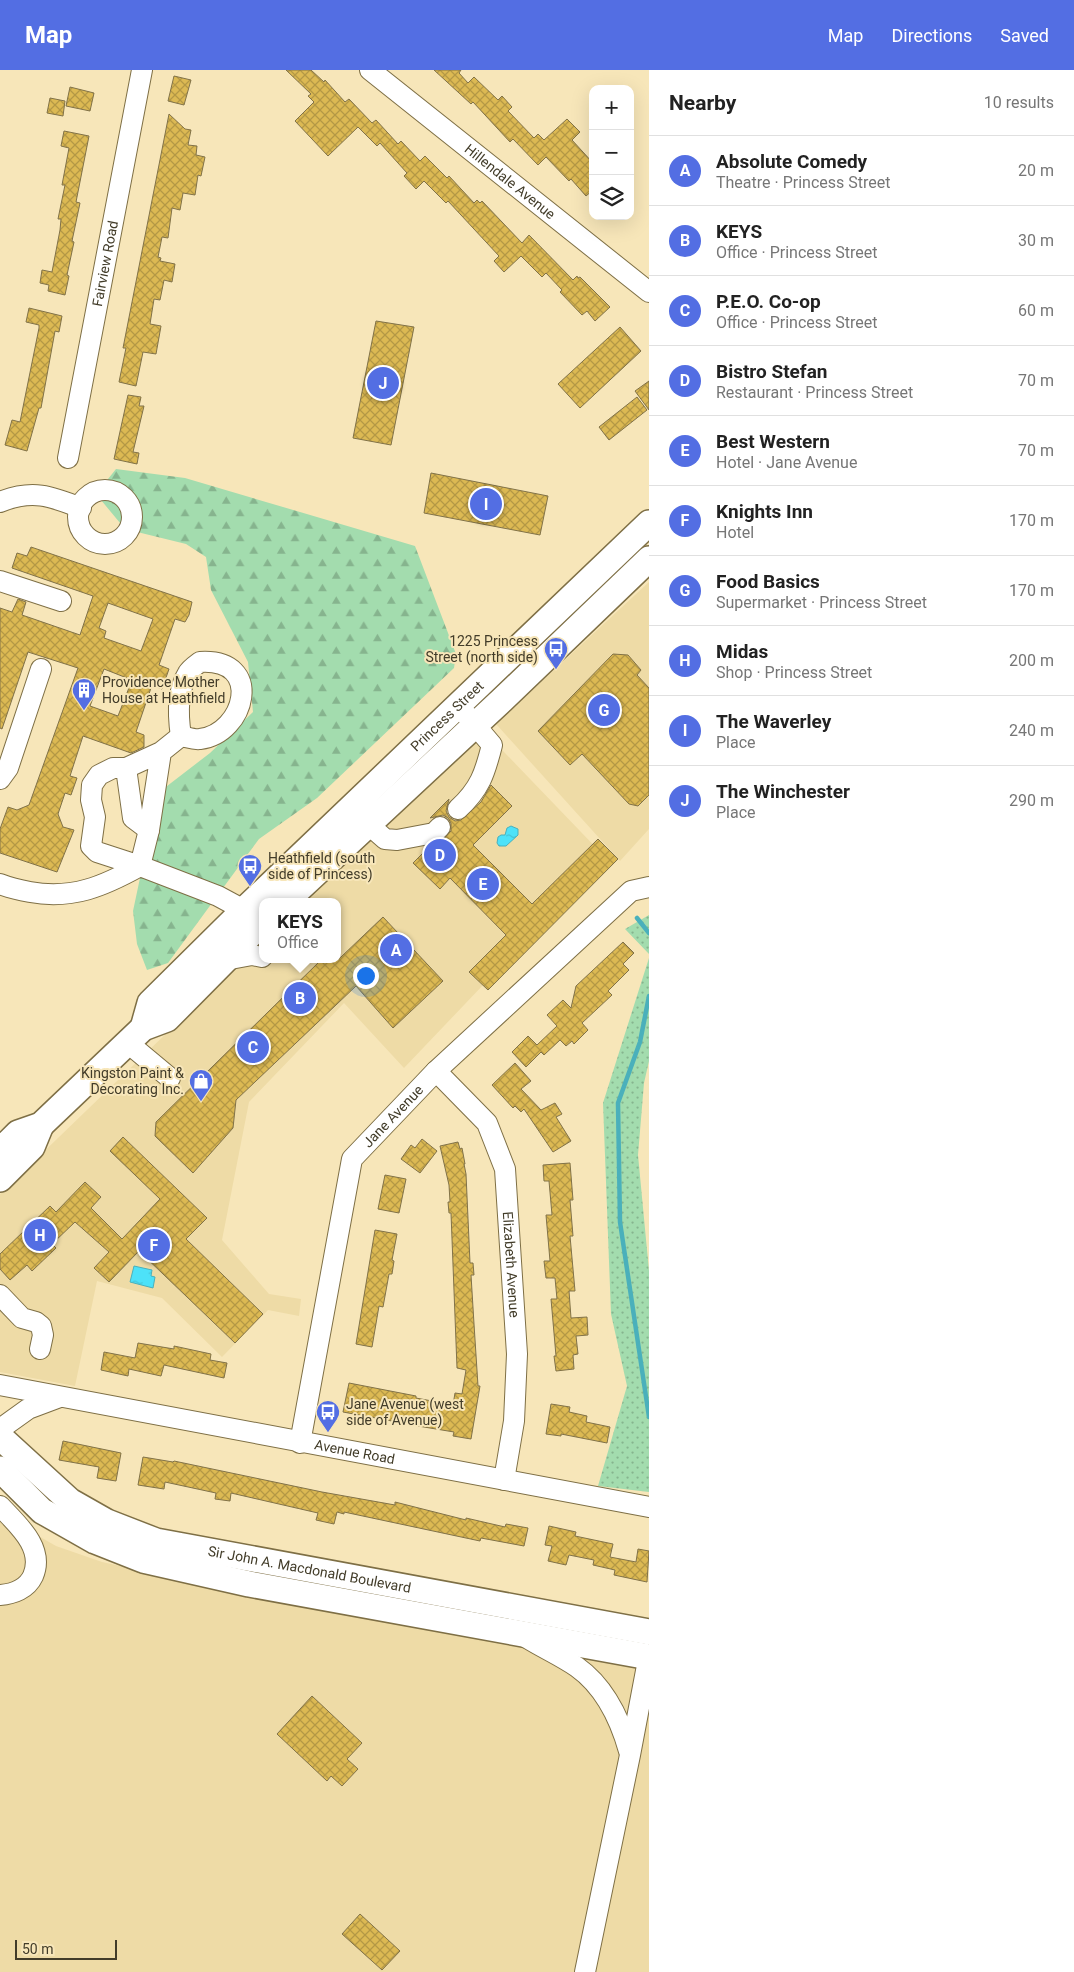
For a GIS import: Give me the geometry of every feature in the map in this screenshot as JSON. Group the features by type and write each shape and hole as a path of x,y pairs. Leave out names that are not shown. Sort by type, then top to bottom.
{"main road":[{"name":"Princess Street","path":"282,898 458,705 649,524"},
{"name":"Princess Street","path":"292,898 303,891 368,824 649,559"},
{"name":"Princess Street","path":"0,1151 18,1133 41,1124 136,1035 167,1019 258,924"},
{"name":"Princess Street","path":"136,1035 150,1003 258,924"},
{"name":"Princess Street","path":"0,1179 32,1147 41,1124"},
{"name":"Sir John A. Macdonald Boulevard","path":"0,1437 70,1501 107,1522 156,1541 649,1632"},
{"name":"Sir John A. Macdonald Boulevard","path":"0,1469 42,1511 94,1541 143,1560 249,1584 649,1656"}],"street":[{"name":"Fairview Road","path":"68,458 142,70"},
{"name":"Hillendale Avenue","path":"370,70 649,292"},
{"path":"0,502 12,497 29,494 48,496 81,508"},
{"path":"0,581 61,601"},
{"path":"0,778 8,768 41,669"},
{"path":"458,705 492,745 485,775 470,799 458,809"},
{"path":"181,736 162,752 126,768 112,768 99,775 92,785 91,800 95,817 91,846 97,852 140,866 218,896 258,924"},
{"path":"0,884 8,888 35,893 64,895 86,890 118,878 140,866 149,830 162,752"},
{"path":"126,768 133,818 149,830"},
{"path":"368,824 386,839 397,840 434,833 440,827"},
{"name":"Jane Avenue","path":"300,1442 352,1159 436,1072 632,891 649,888"},
{"path":"225,960 252,955 259,956"},
{"path":"136,1035 170,1078"},
{"name":"Elizabeth Avenue","path":"436,1072 487,1123 506,1169 518,1354 514,1421 504,1480"},
{"path":"0,1295 22,1318 36,1322 41,1326 43,1335 40,1349"},
{"name":"Avenue Road","path":"0,1385 649,1507"},
{"path":"0,1429 28,1409 60,1397"},
{"path":"0,1506 21,1529 32,1545 37,1557 36,1568 31,1580 19,1591 0,1595"},
{"path":"518,1633 578,1668 601,1689 621,1723 630,1755"},
{"path":"585,1972 649,1656"},
{"path":"630,1755 643,1723 649,1719"}],"shaded area":[{"path":"649,582 649,829 620,861 496,724"},
{"path":"482,729 605,857 404,1068 344,1003 249,1102 222,1240 269,1294 301,1299 299,1316 268,1310 222,1357 162,1298 97,1281 75,1386 0,1372 0,1194 259,944 259,963 341,963 341,898 307,898"},
{"path":"0,1514 56,1546 102,1562 195,1582 649,1666 649,1972 0,1972"}],"green space":[{"path":"116,469 185,478 415,546 456,654 454,668 317,798 259,839 168,963 147,970 137,944 133,911 158,793 210,753 253,712 248,662 211,590 206,557 186,544 125,529 96,494"},
{"path":"649,915 649,954 625,929"},
{"path":"649,958 649,1061 644,1083 638,1155 649,1271 649,1492 598,1486 627,1386 611,1314 603,1103"}],"water":[{"path":"511,826 518,829 518,835 506,846 499,846 497,843 498,837 505,835 507,828"},
{"path":"134,1266 152,1270 151,1276 155,1277 153,1288 130,1282"}],"building":[{"path":"286,70 311,70 324,82 325,80 345,102 349,99 372,123 376,120 398,144 401,141 420,161 425,156 447,178 449,176 474,203 477,200 480,203 482,201 522,243 529,235 573,280 577,276 578,278 580,277 610,307 595,321 587,311 582,315 560,292 562,290 546,273 542,277 521,256 504,272 494,261 499,256 448,201 446,203 424,181 416,189 404,176 407,173 380,143 377,146 358,127 328,156 295,121 314,102 308,96 311,94"},
{"path":"434,70 461,70 459,73 468,83 474,77 498,100 502,96 512,107 508,111 534,138 538,134 544,140 567,119 580,132 572,140 589,159 589,193 586,196 571,179 569,181 546,157 538,165 513,139 510,142 473,102 471,104"},
{"path":"174,76 191,80 184,105 168,101"},
{"path":"70,87 94,93 90,111 66,106"},
{"path":"50,98 65,101 63,116 47,113"},
{"path":"169,114 185,129 191,130 188,145 197,146 196,155 205,157 201,176 198,175 195,195 183,193 180,210 172,208 168,238 162,237 158,257 161,258 160,261 175,264 172,282 164,280 160,300 154,299 150,324 161,326 156,354 143,352 136,386 119,382 126,348 123,348"},
{"path":"64,131 89,136 76,202 80,203 72,241 74,242 65,295 48,291 49,285 40,283 42,270 52,272 60,230 61,219 58,219 65,185 62,185 69,148 61,146"},
{"path":"29,308 62,316 59,332 55,331 41,408 39,408 27,451 5,445 12,420 20,422 39,328 39,325 26,322"},
{"path":"376,321 414,327 391,445 353,438"},
{"path":"620,327 641,351 580,408 558,384"},
{"path":"649,381 649,410 635,391"},
{"path":"128,395 141,397 139,406 144,406 133,452 139,453 137,464 114,459"},
{"path":"637,397 647,410 609,440 599,427"},
{"path":"431,473 548,496 540,535 424,513"},
{"name":"Providence Mother House at Heathfield","path":"31,547 192,602 185,622 175,619 159,665 169,669 162,689 152,685 136,732 144,735 144,747 131,753 83,736 70,776 77,778 71,795 65,793 58,814 63,827 74,830 57,872 0,853 0,829 8,807 17,810 29,805 78,668 28,652 2,729 0,728 0,608 12,612 18,599 26,602 22,615 80,635 93,596 12,568 17,553 27,556","holes":["108,603 153,619 141,651 104,638 106,631 99,628","104,669 132,680 118,716 90,706"]},
{"path":"613,654 628,655 641,670 637,675 649,688 649,795 638,806 629,804 582,754 570,765 538,731"},
{"path":"491,785 512,806 473,845 532,904 598,839 618,859 488,990 469,972 506,935 450,878 440,889 413,863 430,846 442,841 451,831 451,823 448,818 443,815 430,818 449,799 446,811 449,817 455,821 461,820 481,802"},
{"path":"383,917 443,981 393,1028 356,986 236,1100 233,1128 193,1173 155,1136 156,1122 318,963 341,963 341,957"},
{"path":"623,942 634,953 623,964 629,970 608,991 612,995 582,1023 588,1030 574,1044 572,1041 566,1046 560,1040 544,1055 541,1052 526,1067 512,1052 528,1036 537,1045 557,1026 547,1015 563,1000 571,1008 576,986"},
{"path":"515,1063 531,1081 521,1089 541,1110 555,1103 562,1114 556,1117 571,1141 553,1152 524,1109 521,1112 515,1106 513,1108 492,1085"},
{"path":"123,1137 207,1218 186,1239 263,1314 235,1343 139,1251 109,1282 94,1268 109,1252 75,1222 52,1244 56,1248 32,1271 27,1265 10,1280 0,1269 0,1254 50,1206 56,1212 85,1182 101,1197 91,1208 122,1239 160,1199 110,1151"},
{"path":"422,1139 437,1151 420,1173 401,1159 411,1145 415,1148"},
{"path":"458,1142 460,1149 462,1148 466,1174 470,1263 473,1263 474,1275 471,1275 478,1386 480,1386 471,1439 453,1436 454,1432 418,1426 418,1423 393,1418 392,1421 343,1412 349,1383 453,1405 455,1393 462,1394 466,1370 457,1368 451,1213 449,1213 448,1202 450,1202 449,1185 440,1146"},
{"path":"570,1163 573,1200 570,1200 573,1236 570,1236 575,1291 569,1291 571,1318 587,1317 588,1335 576,1336 578,1354 573,1355 574,1369 556,1371 551,1299 557,1299 555,1278 546,1278 544,1261 550,1261 546,1215 552,1215 549,1181 544,1181 543,1165"},
{"path":"385,1175 406,1179 399,1213 378,1209"},
{"path":"375,1230 397,1234 392,1260 394,1261 392,1274 389,1274 383,1307 379,1306 372,1347 356,1344"},
{"path":"138,1343 174,1349 174,1346 211,1354 210,1360 227,1363 224,1378 164,1365 161,1376 129,1369 128,1376 101,1370 104,1352 135,1358"},
{"path":"551,1404 570,1407 569,1412 587,1416 586,1422 610,1427 607,1443 561,1434 561,1436 546,1434"},
{"path":"63,1441 121,1453 116,1481 97,1478 99,1467 59,1460"},
{"path":"143,1457 174,1461 322,1492 395,1505 395,1502 466,1520 466,1518 505,1527 506,1524 528,1528 524,1546 481,1538 480,1541 344,1512 344,1514 337,1512 334,1524 316,1520 318,1513 231,1493 230,1501 215,1499 216,1493 165,1482 164,1489 138,1485"},
{"path":"549,1526 576,1532 575,1536 613,1544 610,1557 636,1562 638,1549 649,1551 647,1582 614,1575 615,1570 593,1565 594,1560 569,1555 566,1565 548,1561 552,1546 545,1545"},
{"path":"312,1696 362,1743 347,1759 358,1769 342,1786 331,1776 327,1781 277,1734"},
{"path":"360,1914 400,1951 382,1970 342,1934"}],"waterway":[{"path":"637,918 649,933"},
{"path":"649,996 640,1042 618,1103 620,1222 649,1417"}],"place":[{"name":"The Winchester","path":"383,383"},
{"name":"The Waverley","path":"486,504"},
{"name":"1225 Princess Street (north side)","path":"556,670"},
{"name":"Food Basics","path":"604,710"},
{"name":"Providence Mother House at Heathfield","path":"84,711"},
{"name":"Bistro Stefan","path":"440,855"},
{"name":"Best Western","path":"483,884"},
{"name":"Heathfield (south side of Princess)","path":"250,887"},
{"name":"Absolute Comedy","path":"396,950"},
{"name":"KEYS","path":"300,998"},
{"name":"P.E.O. Co-op","path":"253,1047"},
{"name":"Kingston Paint & Decorating Inc.","path":"201,1102"},
{"name":"Midas","path":"40,1235"},
{"name":"Knights Inn","path":"154,1245"},
{"name":"Jane Avenue (west side of Avenue)","path":"328,1433"}]}
